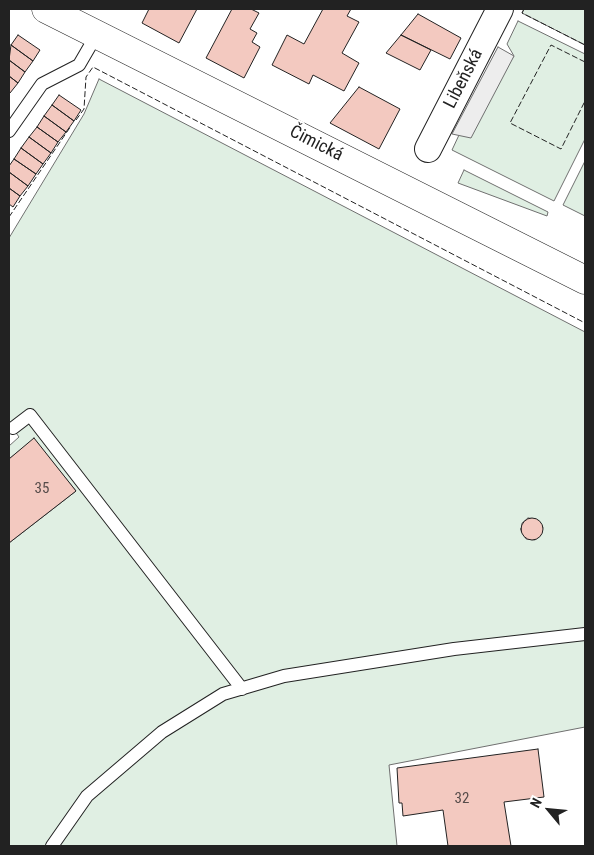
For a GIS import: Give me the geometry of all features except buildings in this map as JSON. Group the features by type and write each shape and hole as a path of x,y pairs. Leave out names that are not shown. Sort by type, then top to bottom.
{"street":[{"name":"Čimická","path":"46,9 585,280"},
{"name":"Libeňská","path":"428,149 500,9"}],"lane":[{"path":"9,131 42,84 79,65 97,34"},
{"path":"13,428 30,415 242,689"},
{"path":"52,846 87,796 162,732 223,694 294,675 454,649 585,634"}],"green space":[{"path":"524,9 585,9 585,45 522,13"},
{"path":"518,21 585,54 585,139 554,201 452,150 459,135 514,56 507,44"},
{"path":"99,79 585,332 585,727 389,765 397,846 9,846 9,543 76,491 34,439 9,459 9,446 19,437 9,423 9,238 84,114","holes":["528,518 536,519 543,527 541,535 535,540 526,539 521,531 522,523"]},
{"path":"585,161 585,216 563,205"},
{"path":"464,170 548,212 547,216 458,183"}],"shaded area":[{"path":"498,47 514,56 471,138 452,134"}],"fence":[{"path":"524,9 522,13 585,45"},
{"path":"585,62 551,45 510,123 561,149 585,101"},
{"path":"76,120 84,109 86,77 93,67 585,323"},
{"path":"9,217 71,126"}]}
